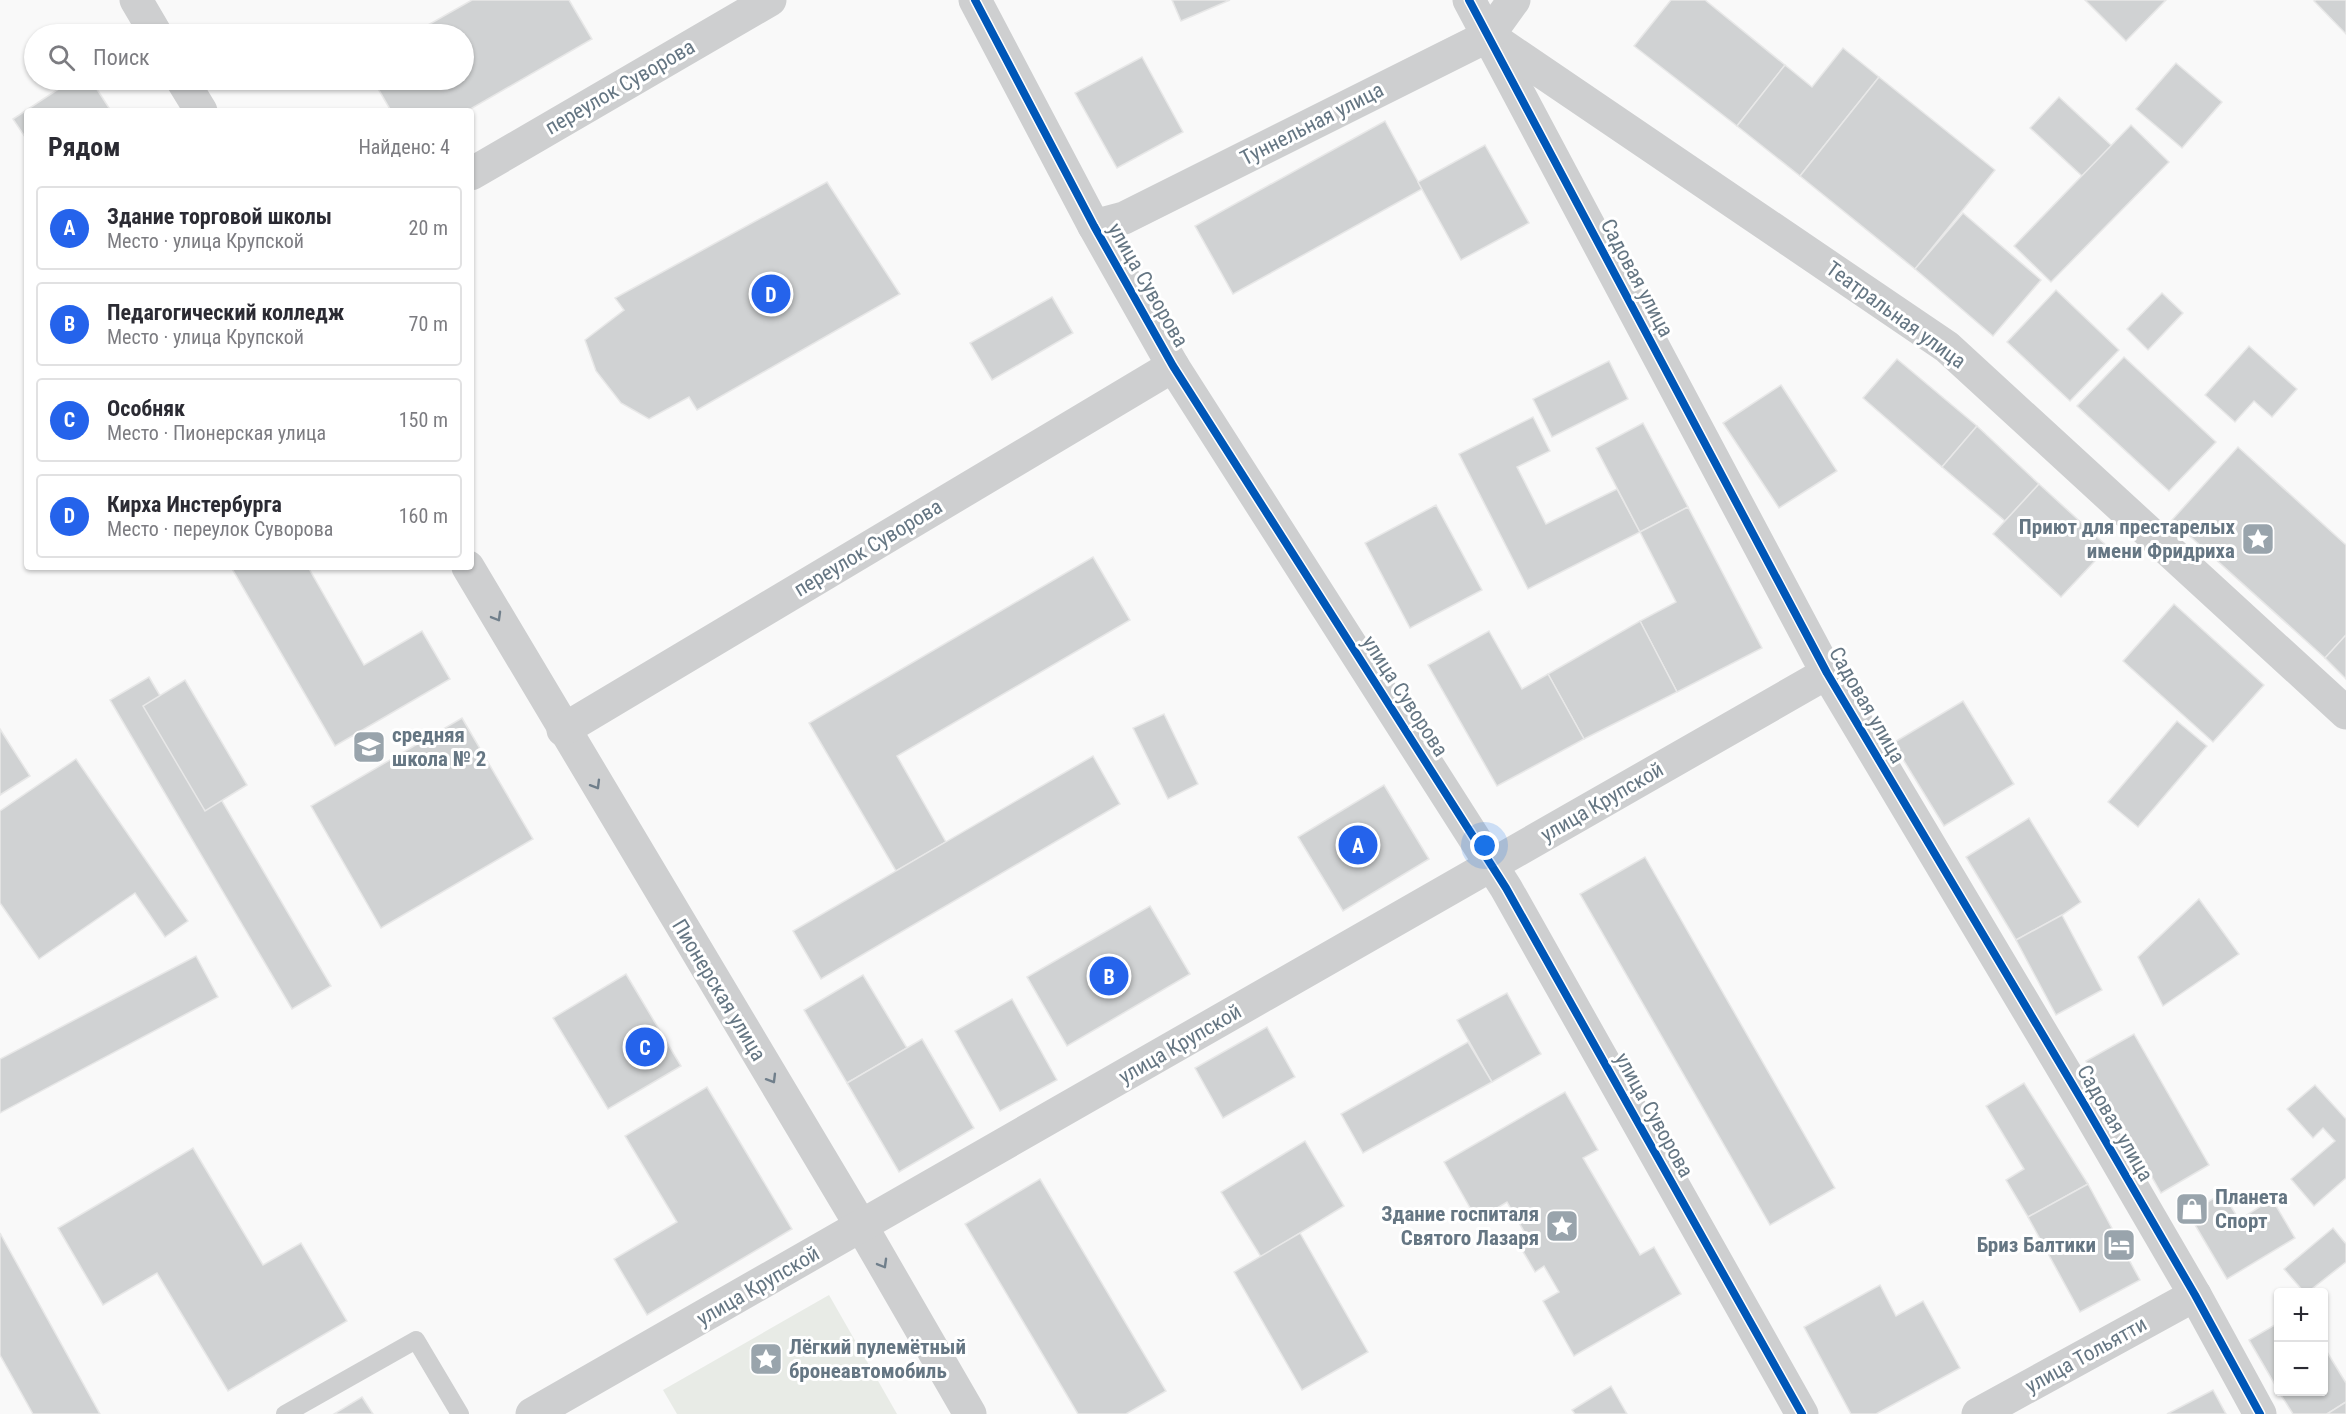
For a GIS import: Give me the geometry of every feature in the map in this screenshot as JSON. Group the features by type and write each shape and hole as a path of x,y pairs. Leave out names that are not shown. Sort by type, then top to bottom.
{"street":[{"path":"136,0 150,24"},
{"name":"переулок Суворова","path":"474,172 770,0"},
{"name":"улица Суворова","path":"975,0 1094,226 1173,366 1492,865 1802,1414"},
{"name":"Садовая улица","path":"1469,0 1827,673 2084,1104 2195,1295 2260,1414"},
{"name":"Туннельная улица","path":"1094,226 1124,218 1488,36 1514,0"},
{"name":"Театральная улица","path":"1488,36 1947,347 2346,713"},
{"path":"188,90 199,108"},
{"name":"переулок Суворова","path":"563,730 1173,366"},
{"name":"Пионерская улица","path":"470,570 970,1414"},
{"name":"улица Крупской","path":"532,1414 1827,673"},
{"name":"улица Тольятти","path":"1978,1414 2195,1295"}],"lane":[{"path":"285,1414 416,1340 460,1414"}],"shaded area":[{"path":"829,1295 897,1414 677,1414 663,1390"}],"building":[{"path":"472,0 569,0 592,39 472,108 389,108 379,90 474,90 474,24 430,24"},
{"path":"1172,0 1230,0 1181,21"},
{"path":"1671,0 1705,0 1785,65 1737,126 1634,46"},
{"path":"2085,0 2166,0 2126,41"},
{"path":"2346,0 2346,34 2314,1"},
{"path":"1843,48 1879,77 1800,176 1737,126 1785,65 1812,87"},
{"path":"1142,57 1183,132 1117,168 1075,93"},
{"path":"2176,63 2222,102 2182,148 2136,109"},
{"path":"1879,77 1995,170 1915,269 1800,176"},
{"path":"57,90 97,90 109,108 30,108"},
{"path":"2059,97 2112,146 2082,176 2030,128"},
{"path":"24,112 24,136 13,119"},
{"path":"1385,121 1422,189 1233,294 1195,226"},
{"path":"2131,125 2169,162 2051,282 2014,246"},
{"path":"1485,145 1529,223 1461,260 1418,182"},
{"path":"827,182 900,294 697,410 689,397 649,419 621,403 596,371 585,340 624,310 615,298"},
{"path":"1963,213 2041,280 1993,336 1915,269"},
{"path":"2056,290 2119,350 2070,401 2007,342"},
{"path":"2162,293 2183,313 2148,350 2127,329"},
{"path":"1052,297 1073,333 992,380 970,343"},
{"path":"2249,346 2297,389 2272,417 2254,401 2235,422 2205,395"},
{"path":"2124,357 2216,442 2169,491 2077,406"},
{"path":"1897,359 1977,426 1942,467 1863,398"},
{"path":"1609,361 1628,399 1552,437 1533,399"},
{"path":"1781,385 1837,471 1779,508 1723,423"},
{"path":"1533,417 1550,451 1517,467 1546,524 1617,489 1640,532 1528,589 1459,454"},
{"path":"1643,423 1688,507 1640,532 1596,448"},
{"path":"1977,426 2039,484 2005,521 1942,467"},
{"path":"2238,447 2346,545 2346,635 2325,658 2172,520"},
{"path":"2039,484 2108,547 2061,597 1993,534"},
{"path":"1436,505 1482,590 1410,628 1365,543"},
{"path":"1688,507 1762,648 1677,692 1640,621 1676,602 1640,532"},
{"path":"1093,557 1130,620 897,756 946,842 896,871 809,723"},
{"path":"233,570 310,570 364,665 422,631 450,679 335,746"},
{"path":"2174,604 2264,685 2213,742 2123,661"},
{"path":"1640,621 1677,692 1584,739 1548,674"},
{"path":"1489,631 1522,689 1548,674 1584,739 1497,786 1428,665"},
{"path":"2346,635 2346,679 2325,658"},
{"path":"149,677 331,986 292,1009 110,700"},
{"path":"185,680 247,785 205,811 143,706"},
{"path":"1963,701 2014,784 1944,826 1893,743"},
{"path":"1164,714 1198,784 1168,799 1133,728"},
{"path":"462,718 533,839 381,928 311,806"},
{"path":"2177,721 2207,746 2138,827 2108,802"},
{"path":"0,729 30,776 0,795"},
{"path":"1093,756 1120,804 821,979 793,931"},
{"path":"76,759 188,921 165,937 135,893 39,959 0,903 0,811"},
{"path":"1384,785 1429,859 1343,911 1298,837"},
{"path":"2029,818 2081,902 2016,940 1966,857"},
{"path":"1645,857 1835,1188 1770,1225 1580,894"},
{"path":"2199,899 2239,954 2163,1006 2138,957"},
{"path":"1150,906 1190,974 1067,1046 1027,977"},
{"path":"2062,915 2102,990 2056,1015 2016,940"},
{"path":"196,956 218,997 0,1113 0,1059"},
{"path":"626,974 681,1066 608,1109 553,1018"},
{"path":"863,975 907,1048 847,1083 804,1010"},
{"path":"1507,993 1541,1054 1492,1082 1457,1020"},
{"path":"1012,999 1057,1080 1000,1111 955,1031"},
{"path":"1267,1027 1295,1077 1223,1118 1195,1068"},
{"path":"2134,1034 2209,1165 2161,1193 2086,1061"},
{"path":"922,1039 974,1128 899,1172 847,1083"},
{"path":"1468,1042 1492,1082 1363,1153 1341,1114"},
{"path":"2024,1083 2088,1184 2028,1217 2006,1180 2024,1169 1986,1106"},
{"path":"2315,1085 2346,1119 2346,1178 2314,1206 2291,1179 2335,1141 2323,1128 2313,1138 2287,1109"},
{"path":"707,1087 792,1229 647,1315 614,1259 677,1222 625,1136"},
{"path":"1565,1092 1598,1150 1583,1158 1640,1255 1654,1247 1681,1294 1574,1356 1543,1301 1559,1292 1544,1266 1535,1272 1515,1238 1525,1233 1507,1202 1477,1220 1444,1162"},
{"path":"1305,1141 1344,1206 1261,1257 1221,1192"},
{"path":"193,1148 263,1265 301,1243 347,1321 228,1391 157,1273 103,1305 58,1228"},
{"path":"1040,1179 1166,1391 1126,1414 1078,1414 965,1224"},
{"path":"2088,1184 2140,1280 2080,1312 2028,1217"},
{"path":"2223,1193 2239,1220 2272,1199 2295,1238 2227,1279 2188,1213"},
{"path":"2333,1228 2346,1244 2346,1262 2313,1288 2301,1288 2284,1269"},
{"path":"0,1233 100,1414 33,1414 0,1355"},
{"path":"1300,1233 1368,1352 1302,1390 1234,1272"},
{"path":"1880,1285 1896,1316 1923,1301 1960,1368 1876,1414 1851,1414 1804,1327"},
{"path":"2274,1325 2274,1383 2249,1340"},
{"path":"2328,1354 2346,1383 2346,1402 2327,1414 2293,1414 2282,1396 2328,1396"},
{"path":"1611,1386 1627,1414 1575,1414 1572,1410"},
{"path":"2213,1390 2226,1414 2167,1414"},
{"path":"362,1397 373,1414 334,1414"},
{"path":"2346,1402 2346,1414 2327,1414"}],"cycle path":[{"path":"975,0 1094,226 1173,366 1506,888 1802,1414"},
{"path":"1469,0 1827,673 2084,1104 2195,1295 2260,1414"}],"place":[{"name":"Кирха Инстербурга","path":"771,294"},
{"name":"Приют для престарелых имени Фридриха","path":"2258,539"},
{"name":"средняя школа № 2","path":"369,747"},
{"name":"Здание торговой школы","path":"1358,845"},
{"name":"Педагогический колледж","path":"1109,976"},
{"name":"Особняк","path":"645,1047"},
{"name":"Планета Спорт","path":"2192,1209"},
{"name":"Здание госпиталя Святого Лазаря","path":"1562,1226"},
{"name":"Бриз Балтики","path":"2119,1245"},
{"name":"Лёгкий пулемётный бронеавтомобиль","path":"766,1359"}]}
